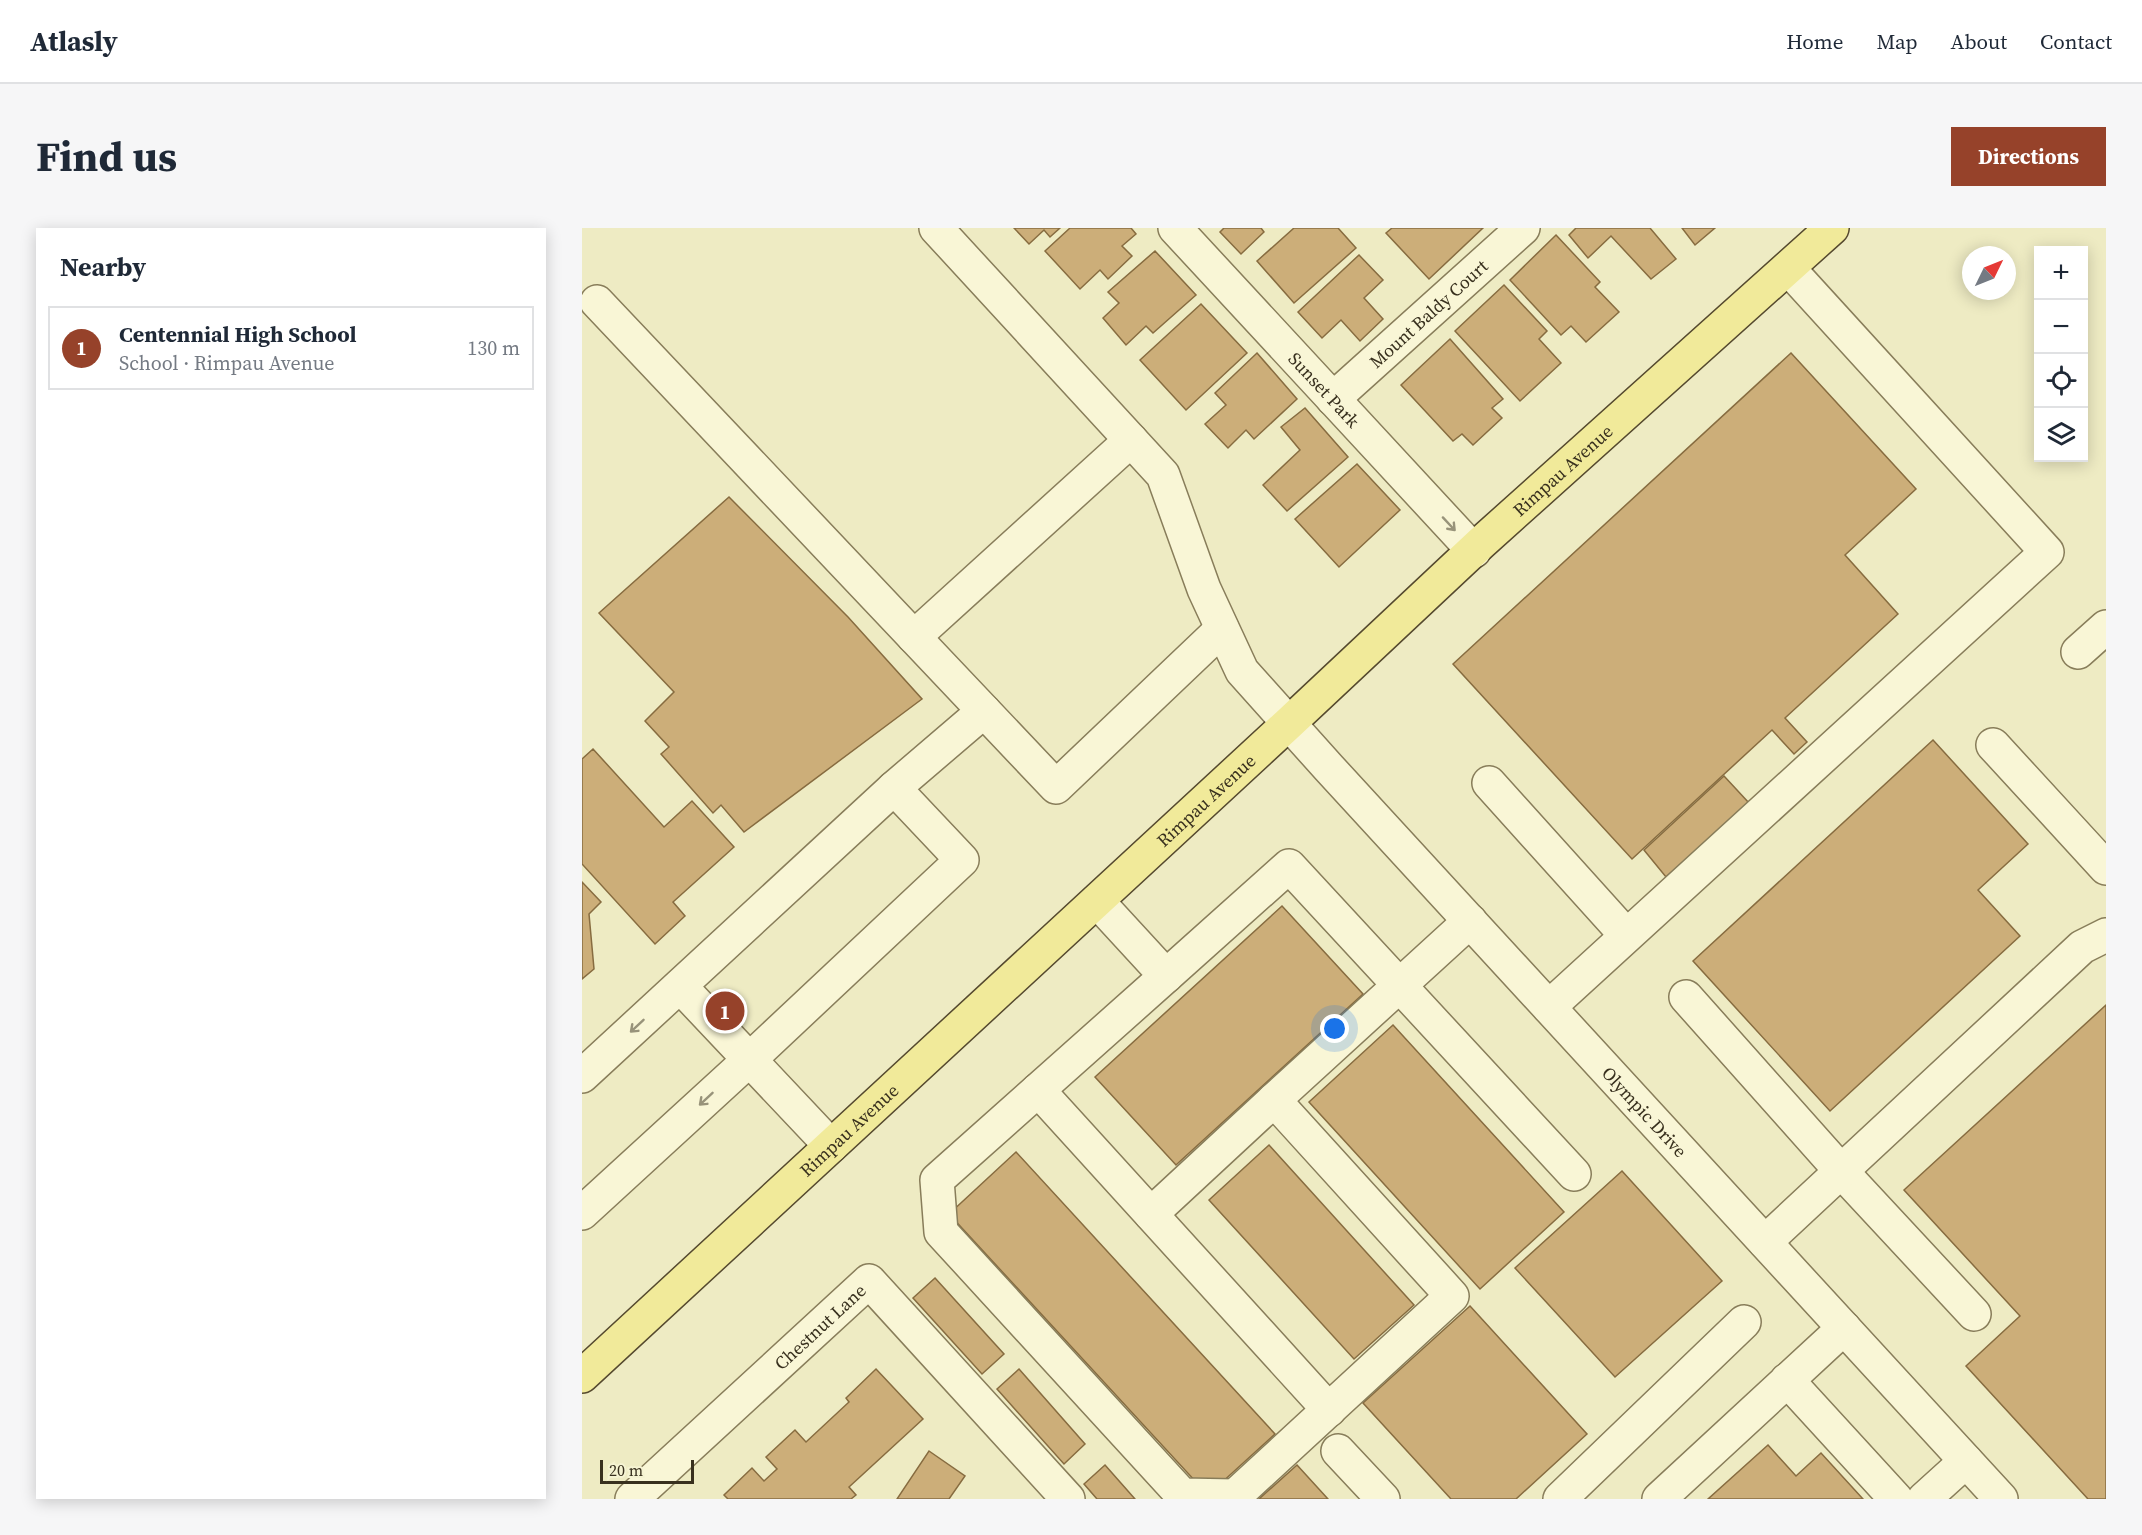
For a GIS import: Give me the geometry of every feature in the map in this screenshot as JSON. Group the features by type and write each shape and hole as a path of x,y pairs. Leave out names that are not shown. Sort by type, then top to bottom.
{"main road":[{"name":"Rimpau Avenue","path":"582,1376 1474,550 1832,228"}],"street":[{"name":"Olympic Drive","path":"936,228 1163,475 1204,589 1242,671 1288,724 2001,1499"},
{"name":"Sunset Park","path":"1175,228 1474,550"},
{"name":"Mount Baldy Court","path":"1333,399 1518,230"},
{"path":"1549,1007 2047,552 1788,268"},
{"path":"597,302 1056,787 1222,629"},
{"path":"914,637 1131,440"},
{"path":"2078,652 2106,627"},
{"path":"582,1076 894,788 984,711"},
{"path":"1993,745 2106,868"},
{"path":"1489,783 1626,935"},
{"path":"582,1213 962,860 894,788"},
{"path":"1274,1100 1452,1296 1235,1496 1182,1495 941,1233 937,1180 1289,866 1574,1174"},
{"path":"1097,901 1166,976"},
{"path":"1151,1214 1470,921"},
{"path":"1765,1242 2082,948 2106,935"},
{"path":"680,986 831,1146"},
{"path":"1686,998 1841,1171 1974,1314"},
{"path":"1038,1090 1329,1410"},
{"name":"Chestnut Lane","path":"632,1499 869,1281 1068,1499"},
{"path":"1560,1499 1744,1322"},
{"path":"1659,1499 1844,1328"},
{"path":"1787,1380 1896,1499"},
{"path":"1338,1451 1383,1499"},
{"path":"1924,1499 1966,1461"}],"building":[{"path":"1014,228 1060,228 1050,237 1044,230 1029,244"},
{"path":"1070,228 1131,228 1136,234 1122,246 1132,256 1108,279 1100,270 1080,289 1045,251"},
{"path":"1224,228 1261,228 1264,232 1241,254 1220,232"},
{"path":"1294,228 1338,228 1356,248 1294,303 1257,261"},
{"path":"1392,228 1483,228 1429,279 1386,233"},
{"path":"1576,228 1650,228 1676,259 1651,279 1611,236 1588,258 1569,235"},
{"path":"1682,228 1715,228 1695,245"},
{"path":"1556,235 1600,282 1595,287 1619,312 1586,342 1571,326 1561,335 1510,280"},
{"path":"1155,251 1196,295 1153,333 1146,326 1126,345 1103,318 1119,303 1108,292"},
{"path":"1359,255 1383,280 1364,298 1383,319 1360,341 1341,320 1322,338 1298,312"},
{"path":"1504,285 1547,331 1539,339 1561,363 1520,401 1455,331"},
{"path":"1201,304 1247,353 1186,410 1140,360"},
{"path":"1450,339 1503,399 1492,408 1502,418 1473,445 1462,434 1453,441 1401,385"},
{"path":"1257,353 1297,399 1254,439 1246,430 1228,448 1205,424 1226,405 1215,393"},
{"path":"1791,353 1916,489 1845,555 1898,614 1785,718 1807,742 1794,754 1772,730 1632,859 1453,664"},
{"path":"1305,408 1348,457 1287,511 1263,485 1300,450 1281,427"},
{"path":"1357,464 1400,510 1339,567 1295,519"},
{"path":"729,497 848,617 922,699 744,832 721,805 713,813 661,754 669,747 645,721 674,692 599,613"},
{"path":"1933,740 2028,844 1978,890 2020,936 1830,1111 1693,961"},
{"path":"593,749 664,827 692,801 734,847 673,902 685,916 655,944 582,864 582,759"},
{"path":"1724,776 1749,803 1666,877 1644,850"},
{"path":"582,882 601,902 589,914 594,969 582,979"},
{"path":"1282,906 1363,994 1176,1165 1095,1077"},
{"path":"2106,1005 2106,1499 2088,1499 1966,1366 2020,1316 1904,1190"},
{"path":"1393,1025 1564,1212 1480,1289 1309,1102"},
{"path":"1269,1145 1414,1305 1354,1359 1209,1200"},
{"path":"1016,1152 1275,1434 1208,1495 949,1214"},
{"path":"1622,1171 1722,1281 1615,1377 1515,1268"},
{"path":"935,1278 1004,1354 982,1374 913,1298"},
{"path":"1470,1306 1587,1434 1516,1499 1451,1499 1363,1403"},
{"path":"876,1369 923,1419 849,1487 856,1495 851,1499 728,1499 724,1495 752,1468 764,1481 777,1469 766,1457 795,1430 806,1442 849,1402 846,1398"},
{"path":"1019,1369 1085,1444 1064,1464 997,1389"},
{"path":"1768,1445 1796,1476 1821,1453 1863,1499 1708,1499"},
{"path":"929,1451 965,1476 949,1499 897,1499"},
{"path":"1105,1465 1135,1499 1097,1499 1084,1484"},
{"path":"1297,1465 1328,1499 1259,1499"}],"place":[{"name":"Centennial High School","path":"725,1011"}]}
